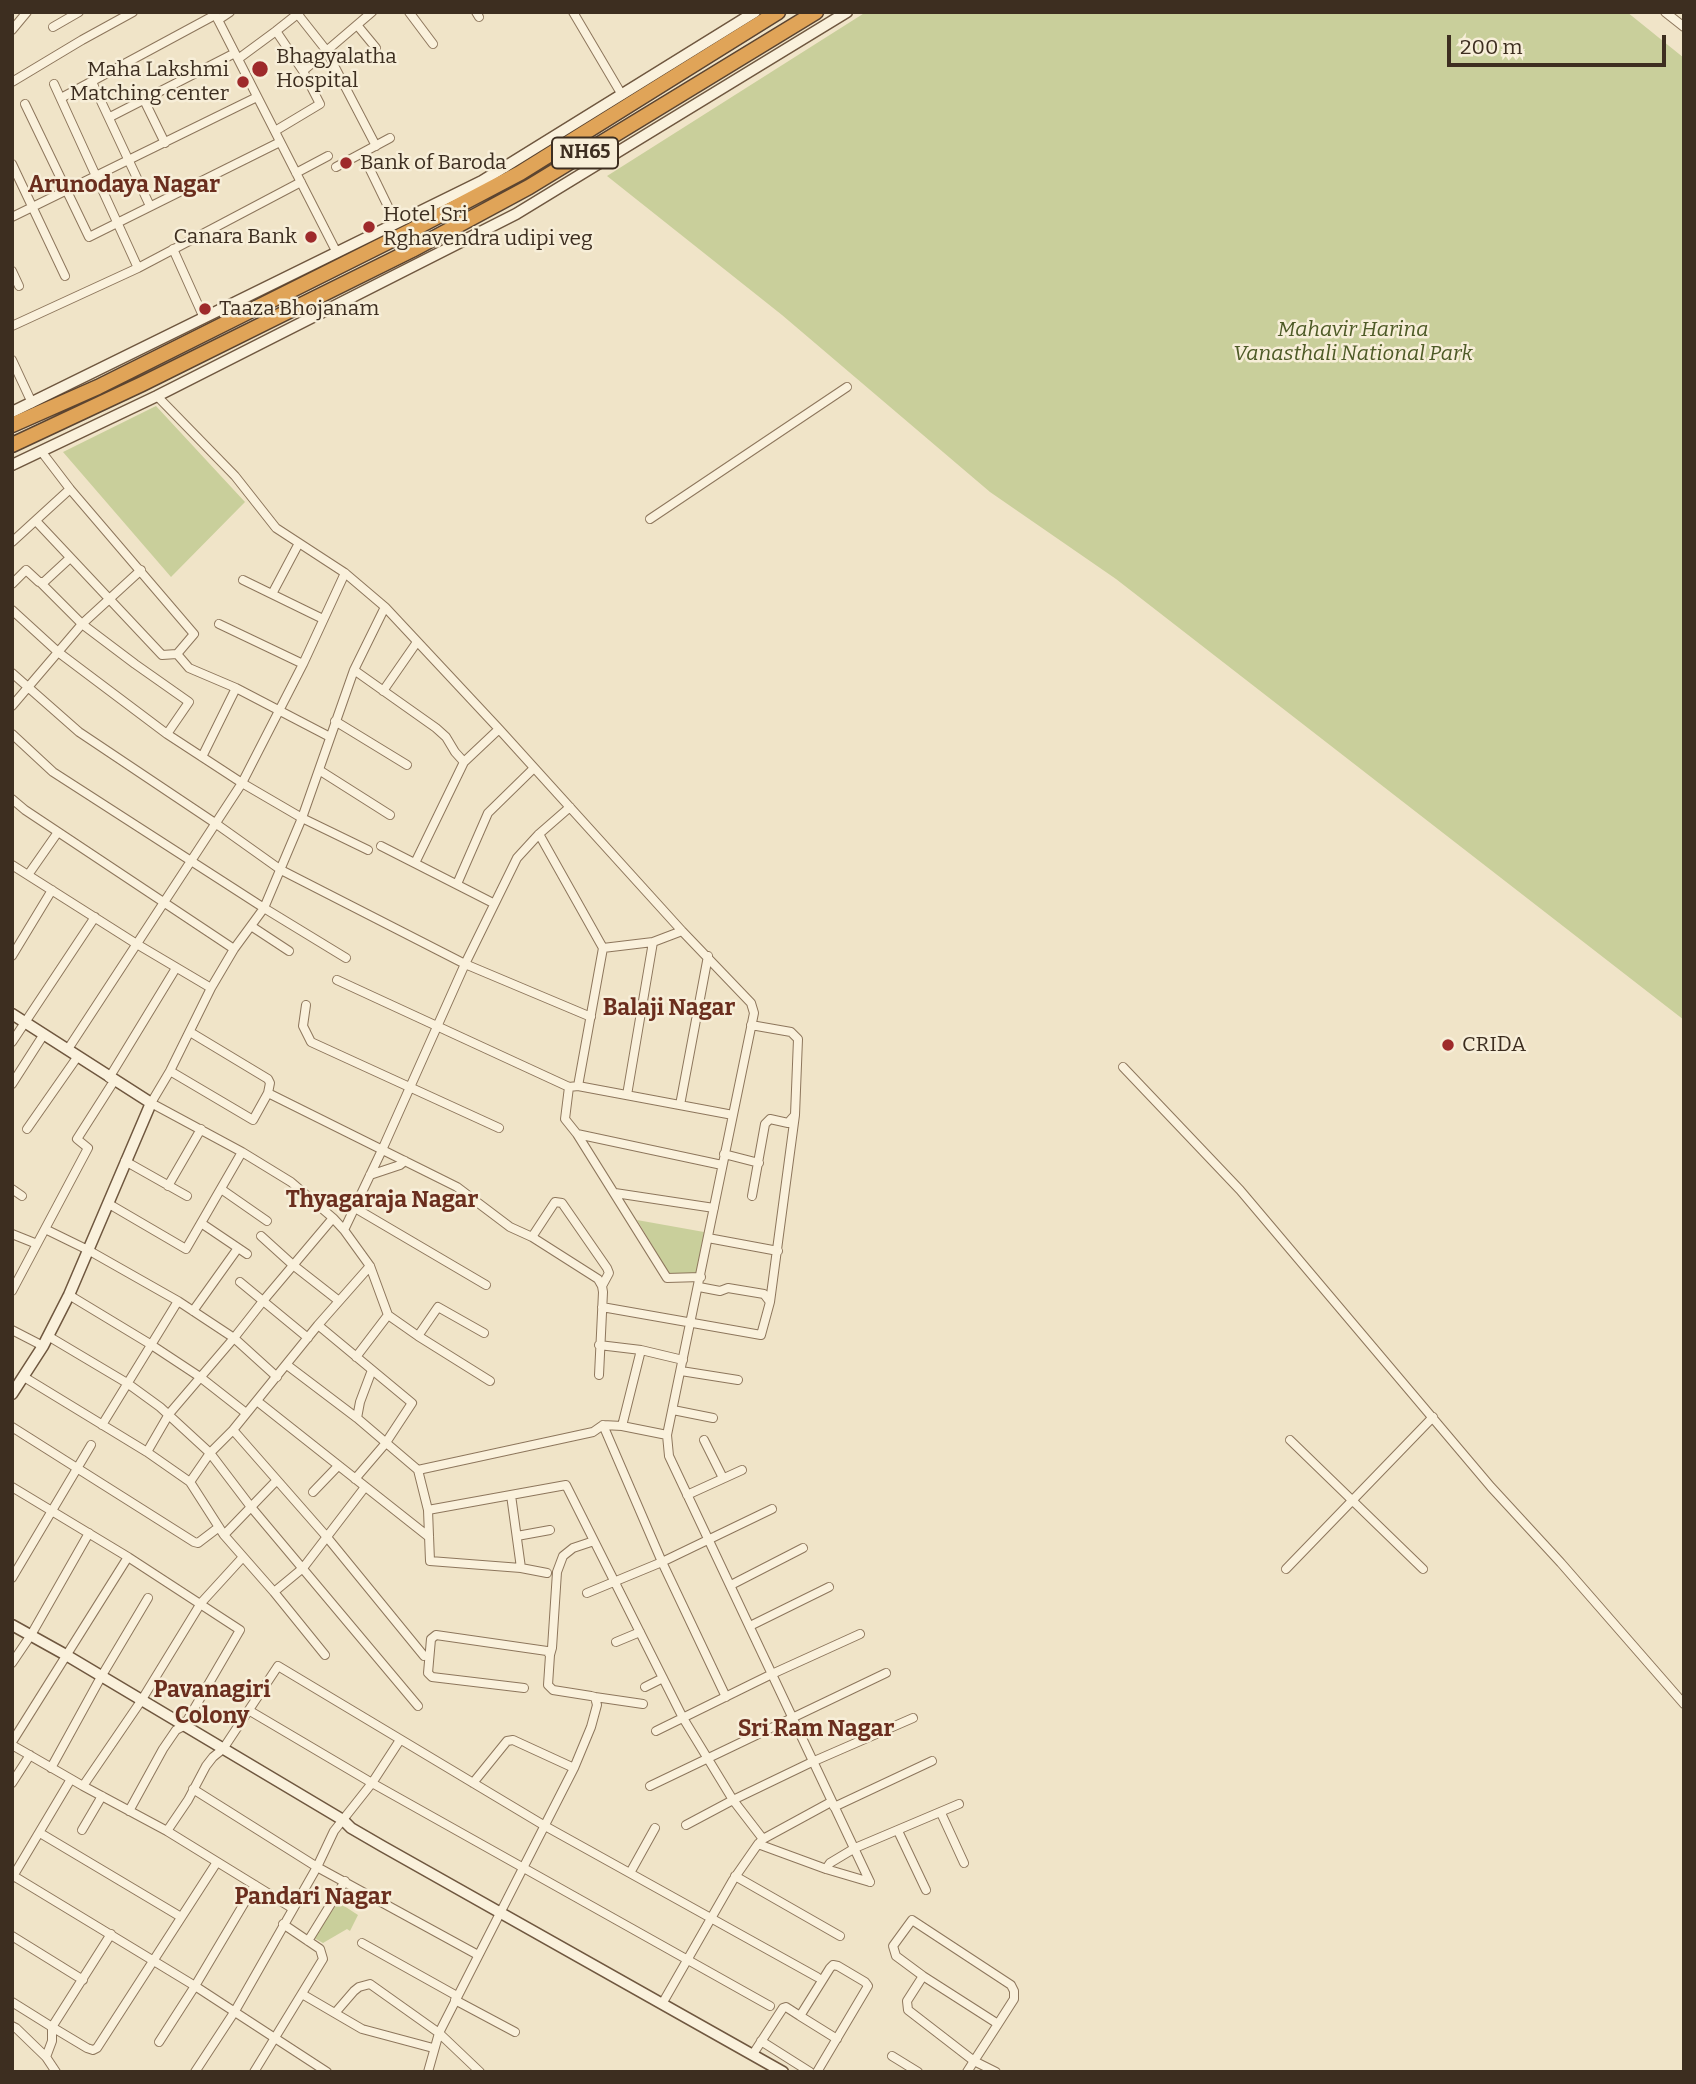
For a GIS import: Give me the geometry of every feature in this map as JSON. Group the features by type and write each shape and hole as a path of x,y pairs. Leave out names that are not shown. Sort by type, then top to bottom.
{"highway":[{"name":"NH65","path":"12,425 97,387 508,180 778,12"},
{"name":"NH65","path":"12,445 142,384 412,250 529,187 816,12"}],"street":[{"path":"12,30 27,12"},
{"path":"53,27 79,12"},
{"path":"12,82 133,12"},
{"path":"61,98 216,16 230,12"},
{"path":"303,71 372,12"},
{"path":"410,12 433,44"},
{"path":"573,12 622,95"},
{"path":"12,412 482,181 755,12"},
{"path":"12,464 157,396 516,215 846,12"},
{"path":"1665,12 1684,27"},
{"path":"110,117 236,56 276,32 298,13 326,50 376,146"},
{"path":"216,16 337,253"},
{"path":"356,25 376,48"},
{"path":"275,131 320,104 303,71 276,32"},
{"path":"92,82 150,206"},
{"path":"54,84 138,268"},
{"path":"12,217 257,97"},
{"path":"144,100 165,143"},
{"path":"25,104 89,237 280,142"},
{"path":"336,167 390,138"},
{"path":"362,153 396,223"},
{"path":"296,173 328,156"},
{"path":"12,164 65,276"},
{"path":"12,326 138,268 300,182"},
{"path":"173,249 204,318"},
{"path":"12,271 19,286"},
{"path":"12,360 32,403"},
{"path":"650,519 847,387"},
{"path":"157,396 235,476 276,528 345,573 385,607 751,1003 754,1013 667,1435 669,1455 870,1882 826,1869 760,1842 683,1718 566,1485 428,1510"},
{"path":"36,521 162,655 177,654 194,634 70,489 41,451"},
{"path":"12,542 70,489"},
{"path":"272,594 299,543"},
{"path":"41,583 70,558"},
{"path":"12,583 26,570 82,624 190,702 167,734"},
{"path":"12,706 82,624 141,570"},
{"path":"68,1049 242,783 303,664 345,573"},
{"path":"243,580 323,619"},
{"path":"12,1394 46,1341 69,1295 151,1103 211,988 234,949 264,908 302,818 354,670 385,607"},
{"path":"12,610 58,652 167,734 302,818 368,850"},
{"path":"219,624 303,664"},
{"path":"383,691 418,642"},
{"path":"177,654 189,668 236,688 330,737"},
{"path":"354,670 446,737 464,762"},
{"path":"12,673 79,732 281,870 464,964 591,1017"},
{"path":"202,757 236,688"},
{"path":"335,721 407,765"},
{"path":"415,863 464,762 499,729"},
{"path":"12,734 53,772 346,958"},
{"path":"457,884 488,813 534,768"},
{"path":"319,770 390,815"},
{"path":"12,799 234,949"},
{"path":"344,1230 411,1087 464,964 517,858 570,807"},
{"path":"28,875 58,832"},
{"path":"539,834 603,948 591,1017 565,1119 667,1278 701,1277"},
{"path":"381,846 493,904"},
{"path":"12,865 211,988"},
{"path":"12,956 52,890"},
{"path":"12,1042 94,917"},
{"path":"251,926 289,951"},
{"path":"603,948 653,942 682,931"},
{"path":"627,1095 653,942"},
{"path":"680,1105 708,956"},
{"path":"12,1291 89,1148 77,1139 176,968"},
{"path":"337,980 574,1086 733,1115"},
{"path":"306,1005 303,1026 311,1042 499,1128"},
{"path":"12,1014 111,1079 291,1182 344,1230 370,1266 388,1315 490,1381"},
{"path":"602,1307 761,1335 770,1302 778,1251 795,1115 798,1039 791,1032 751,1025"},
{"path":"170,1071 253,1120 268,1093 268,1079 190,1032"},
{"path":"12,1084 44,1034"},
{"path":"27,1129 78,1056"},
{"path":"1123,1066 1240,1190 1491,1487 1684,1704"},
{"path":"268,1093 457,1188 510,1227 598,1279 602,1286"},
{"path":"752,1196 765,1124 770,1119 788,1123 795,1115"},
{"path":"168,1186 201,1129"},
{"path":"577,1134 722,1165"},
{"path":"108,1204 186,1249 242,1152"},
{"path":"724,1154 759,1163"},
{"path":"125,1161 187,1196"},
{"path":"370,1175 400,1166 405,1161"},
{"path":"12,1189 22,1196"},
{"path":"221,1189 267,1221"},
{"path":"615,1194 714,1208"},
{"path":"531,1237 555,1202 562,1203 607,1268 609,1273 602,1286 599,1375"},
{"path":"355,1208 486,1285"},
{"path":"146,1452 169,1414 333,1218"},
{"path":"201,1223 247,1254"},
{"path":"45,1229 178,1301 234,1338 277,1377"},
{"path":"12,1234 37,1244"},
{"path":"261,1236 339,1301"},
{"path":"708,1238 778,1251"},
{"path":"193,1311 238,1248"},
{"path":"190,1482 210,1453 233,1430 370,1266"},
{"path":"240,1282 308,1338"},
{"path":"699,1287 764,1294 770,1302"},
{"path":"69,1295 200,1377 246,1413"},
{"path":"102,1425 178,1301"},
{"path":"418,1336 439,1307 484,1333"},
{"path":"356,1357 388,1315"},
{"path":"318,1325 412,1403 385,1444 355,1479"},
{"path":"12,1330 46,1341 127,1383 169,1414 210,1453 251,1507 418,1706"},
{"path":"599,1345 641,1350 683,1360"},
{"path":"622,1426 641,1350"},
{"path":"288,1365 357,1418 418,1471 428,1510 430,1561 521,1568 547,1573"},
{"path":"357,1418 372,1370"},
{"path":"681,1371 738,1380"},
{"path":"24,1377 190,1482 222,1531 325,1656"},
{"path":"257,1401 429,1537"},
{"path":"673,1410 713,1418"},
{"path":"1286,1569 1433,1417"},
{"path":"603,1425 662,1562 726,1697"},
{"path":"418,1471 593,1432 603,1425 667,1435"},
{"path":"12,1427 198,1543 222,1531 251,1507 277,1480"},
{"path":"233,1430 326,1536 424,1656"},
{"path":"704,1440 723,1478"},
{"path":"1290,1440 1423,1569"},
{"path":"12,1578 91,1445"},
{"path":"313,1492 338,1466"},
{"path":"687,1494 742,1470"},
{"path":"274,1592 303,1568 365,1487"},
{"path":"12,1488 201,1602 240,1630 184,1726 176,1730 163,1749 129,1811"},
{"path":"511,1494 521,1568"},
{"path":"586,1593 662,1562 772,1509"},
{"path":"517,1536 550,1530"},
{"path":"12,1664 89,1533"},
{"path":"594,1541 573,1548 563,1556 557,1572 548,1685 553,1690 643,1704"},
{"path":"731,1585 803,1548"},
{"path":"128,1557 12,1743 51,1768 167,1831 292,1909"},
{"path":"83,1786 141,1701 201,1602 243,1557"},
{"path":"750,1626 829,1587"},
{"path":"51,1768 148,1598"},
{"path":"12,1625 66,1654 343,1820 351,1828 783,2072"},
{"path":"616,1642 640,1632"},
{"path":"656,1731 860,1634"},
{"path":"524,1688 432,1677 428,1673 431,1639 436,1635 547,1651 550,1655"},
{"path":"167,1831 206,1766 223,1749 278,1666 545,1826 817,1978"},
{"path":"650,1786 886,1673"},
{"path":"645,1687 663,1678"},
{"path":"428,2072 439,2033 574,1768 591,1727 597,1705 595,1697"},
{"path":"250,1711 372,1783 770,2006"},
{"path":"686,1825 812,1762 913,1718"},
{"path":"195,2072 235,2011 334,1832 372,1783 400,1740"},
{"path":"473,1783 507,1741 513,1740 574,1768"},
{"path":"12,1783 30,1755"},
{"path":"662,2004 735,1876 760,1842 833,1804 932,1761"},
{"path":"71,1779 13,1876 235,2011 313,2068 327,2072"},
{"path":"194,1789 317,1867 478,1955"},
{"path":"82,1830 102,1796"},
{"path":"826,1869 830,1863 855,1848 959,1804"},
{"path":"941,1813 964,1863"},
{"path":"630,1873 655,1828"},
{"path":"898,1831 926,1890"},
{"path":"40,1833 181,1917"},
{"path":"12,2002 87,2048 97,2048 217,1862"},
{"path":"735,1876 840,1936"},
{"path":"308,1941 345,1881"},
{"path":"159,2042 255,1885"},
{"path":"967,2072 998,2024 1014,1999 1014,1991 1010,1985 912,1920 893,1946 896,1956 998,2024"},
{"path":"254,2072 323,1959 320,1949 283,1924"},
{"path":"46,2057 54,2034 52,2026 111,1934"},
{"path":"12,1936 83,1980"},
{"path":"362,1943 515,2032"},
{"path":"800,2016 833,1965 865,1982 867,1986 817,2072"},
{"path":"923,1976 907,2001 908,2010 974,2061 996,2072"},
{"path":"335,2013 354,1991 370,1984 439,2033 480,2072"},
{"path":"302,1994 362,2029 433,2048"},
{"path":"753,2054 782,2008 786,2007 837,2039"},
{"path":"12,2026 46,2057 56,2072"},
{"path":"761,2041 810,2072"},
{"path":"892,2056 918,2072"}],"green space":[{"name":"Mahavir Harina Vanasthali National Park","path":"866,12 1627,12 1684,58 1684,1020 1116,579 990,492 782,315 607,176"},
{"path":"156,406 245,502 171,577 63,452"},
{"path":"637,1220 704,1232 696,1274 670,1275"},
{"path":"338,1902 358,1915 350,1931 347,1929 323,1943 314,1938"}],"place":[{"name":"Bhagyalatha Hospital","path":"260,69"},
{"name":"Maha Lakshmi Matching center","path":"243,82"},
{"name":"Bank of Baroda","path":"346,163"},
{"name":"Hotel Sri Rghavendra udipi veg","path":"369,227"},
{"name":"Canara Bank","path":"311,237"},
{"name":"Taaza Bhojanam","path":"205,309"},
{"name":"CRIDA","path":"1448,1045"}],"district":[{"name":"Arunodaya Nagar","path":"124,186"},
{"name":"Balaji Nagar","path":"669,1009"},
{"name":"Thyagaraja Nagar","path":"382,1201"},
{"name":"Pavanagiri Colony","path":"212,1704"},
{"name":"Sri Ram Nagar","path":"816,1730"},
{"name":"Pandari Nagar","path":"313,1898"}]}
